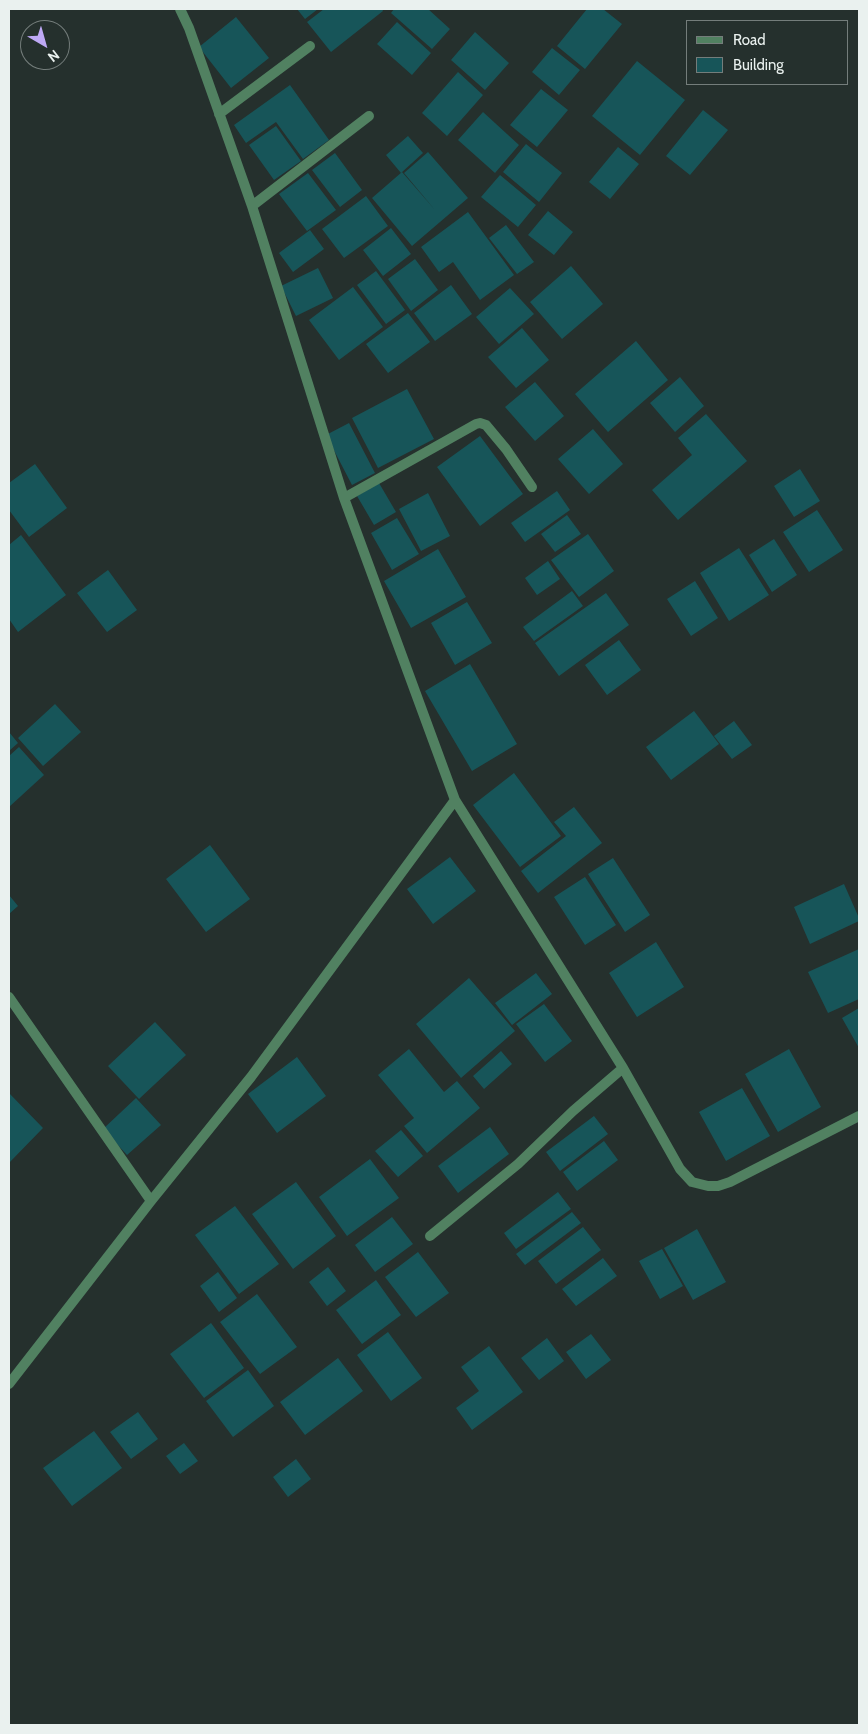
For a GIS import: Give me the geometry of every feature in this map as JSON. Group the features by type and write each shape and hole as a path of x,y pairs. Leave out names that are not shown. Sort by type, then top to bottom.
{"street":[{"path":"180,9 189,28 252,206 344,498 455,800 623,1068 680,1169 692,1182 708,1186 718,1186 730,1182 859,1116"},
{"path":"219,114 310,46"},
{"path":"252,206 369,116"},
{"path":"344,498 480,423 486,426 506,449 532,487"},
{"path":"9,1384 251,1076 455,800"},
{"path":"9,997 151,1202"},
{"path":"430,1236 508,1172 573,1111 623,1068"}],"building":[{"path":"297,9 318,9 305,19"},
{"path":"324,9 382,9 383,11 331,52 307,22"},
{"path":"394,9 428,9 450,29 432,49 391,13"},
{"path":"587,9 603,9 622,24 585,69 557,46"},
{"path":"236,17 269,58 231,88 199,47"},
{"path":"397,22 431,53 412,75 377,44"},
{"path":"475,32 509,63 485,90 451,60"},
{"path":"552,48 580,70 559,95 532,72"},
{"path":"637,61 685,100 640,155 592,116"},
{"path":"458,72 483,95 447,136 422,113"},
{"path":"290,85 329,140 303,159 276,122 246,143 234,125"},
{"path":"541,89 568,110 537,147 510,125"},
{"path":"703,110 728,130 690,175 666,156"},
{"path":"483,112 519,145 495,173 458,140"},
{"path":"276,126 301,161 274,180 249,145"},
{"path":"408,136 423,153 401,173 386,155"},
{"path":"526,144 562,173 539,202 503,172"},
{"path":"618,147 639,164 610,199 589,182"},
{"path":"428,152 468,198 412,246 372,198 402,172 435,210 404,173"},
{"path":"335,153 362,190 340,207 312,170"},
{"path":"308,173 336,210 307,231 279,194"},
{"path":"500,175 536,205 518,227 481,197"},
{"path":"366,196 388,226 344,258 322,229"},
{"path":"548,211 573,232 554,255 528,235"},
{"path":"468,212 514,275 480,300 453,262 439,272 421,247"},
{"path":"506,225 534,262 517,274 489,238"},
{"path":"391,228 411,254 383,276 363,250"},
{"path":"310,230 324,249 293,272 279,253"},
{"path":"415,259 438,290 411,311 388,279"},
{"path":"571,266 603,304 562,339 530,302"},
{"path":"318,268 333,298 296,316 281,286"},
{"path":"376,271 405,310 386,324 357,285"},
{"path":"451,285 472,314 435,341 414,313"},
{"path":"353,287 383,327 339,360 309,320"},
{"path":"510,288 534,314 499,344 476,317"},
{"path":"408,313 430,342 388,373 366,344"},
{"path":"522,328 549,360 516,388 488,357"},
{"path":"636,341 668,380 608,432 575,394"},
{"path":"680,377 704,406 675,432 650,403"},
{"path":"535,382 564,416 535,441 505,407"},
{"path":"407,389 434,439 378,468 352,418"},
{"path":"706,414 747,461 678,520 652,490 692,455 678,438"},
{"path":"349,423 375,473 352,485 326,435"},
{"path":"593,429 623,464 589,494 558,459"},
{"path":"480,436 523,494 480,526 437,467"},
{"path":"35,464 67,508 29,537 9,510 9,483"},
{"path":"800,469 820,501 794,517 774,486"},
{"path":"379,483 396,512 374,525 357,496"},
{"path":"557,491 570,510 525,542 511,523"},
{"path":"428,493 450,536 421,551 399,509"},
{"path":"817,510 843,550 809,572 783,532"},
{"path":"567,515 581,534 555,552 541,534"},
{"path":"397,518 419,554 392,570 371,533"},
{"path":"588,534 614,571 579,597 551,560"},
{"path":"21,535 66,595 18,632 9,619 9,545"},
{"path":"774,539 797,575 772,592 749,555"},
{"path":"739,548 769,595 729,621 700,573"},
{"path":"438,549 466,597 411,628 384,581"},
{"path":"548,561 560,579 537,595 525,578"},
{"path":"108,570 137,610 107,632 77,593"},
{"path":"695,581 718,618 691,636 667,599"},
{"path":"572,591 583,606 534,641 523,627"},
{"path":"606,593 629,625 559,676 535,643"},
{"path":"467,602 492,643 455,665 431,623"},
{"path":"619,640 641,670 607,695 585,665"},
{"path":"470,664 517,744 472,771 425,691"},
{"path":"55,704 81,732 43,766 18,738"},
{"path":"694,711 719,744 671,780 646,747"},
{"path":"734,721 752,745 732,759 714,736"},
{"path":"9,732 18,743 9,751"},
{"path":"19,747 44,775 9,807 9,756"},
{"path":"514,773 561,836 520,867 473,805"},
{"path":"574,807 602,843 538,893 521,871 566,836 554,822"},
{"path":"210,845 250,899 206,932 166,879"},
{"path":"450,857 476,891 433,924 407,889"},
{"path":"613,858 650,915 625,932 588,874"},
{"path":"585,877 616,925 585,945 554,897"},
{"path":"844,884 859,921 810,944 794,907"},
{"path":"9,895 18,906 9,914"},
{"path":"656,942 684,987 637,1017 609,973"},
{"path":"859,949 859,999 828,1013 808,972"},
{"path":"536,973 552,994 512,1025 495,1003"},
{"path":"469,978 515,1031 461,1078 416,1024"},
{"path":"544,1004 572,1041 545,1062 516,1024"},
{"path":"859,1008 859,1048 842,1018"},
{"path":"155,1022 186,1055 139,1099 108,1066"},
{"path":"409,1049 444,1092 457,1081 480,1108 427,1153 404,1126 414,1118 378,1075"},
{"path":"789,1049 821,1107 778,1132 745,1074"},
{"path":"501,1051 512,1064 484,1089 473,1076"},
{"path":"297,1057 326,1096 277,1133 248,1094"},
{"path":"742,1088 770,1136 726,1161 699,1112"},
{"path":"9,1093 43,1128 9,1163"},
{"path":"136,1098 161,1125 127,1155 103,1129"},
{"path":"594,1116 608,1134 560,1171 546,1152"},
{"path":"490,1127 509,1154 458,1193 438,1166"},
{"path":"401,1130 423,1156 398,1177 375,1151"},
{"path":"604,1141 618,1160 577,1191 563,1172"},
{"path":"370,1159 399,1198 347,1236 319,1197"},
{"path":"296,1182 336,1236 293,1269 252,1214"},
{"path":"558,1192 571,1209 516,1249 504,1233"},
{"path":"235,1206 279,1264 239,1294 195,1235"},
{"path":"572,1212 581,1223 525,1265 516,1254"},
{"path":"392,1217 413,1244 375,1272 355,1245"},
{"path":"583,1227 601,1250 556,1284 538,1261"},
{"path":"697,1229 726,1282 693,1300 664,1248"},
{"path":"662,1249 683,1286 660,1299 639,1261"},
{"path":"418,1252 449,1293 416,1317 385,1277"},
{"path":"603,1258 617,1276 576,1306 562,1289"},
{"path":"328,1267 346,1291 327,1306 309,1282"},
{"path":"218,1272 237,1298 219,1312 200,1286"},
{"path":"376,1280 401,1315 362,1344 336,1310"},
{"path":"257,1294 297,1347 260,1374 220,1322"},
{"path":"211,1323 244,1368 204,1398 170,1354"},
{"path":"388,1332 422,1378 391,1401 357,1355"},
{"path":"591,1334 611,1360 586,1379 566,1352"},
{"path":"547,1338 564,1361 539,1380 521,1358"},
{"path":"489,1346 523,1392 472,1430 456,1408 479,1391 461,1367"},
{"path":"338,1358 363,1391 305,1435 280,1402"},
{"path":"248,1370 274,1406 233,1437 206,1401"},
{"path":"138,1412 158,1439 131,1459 110,1432"},
{"path":"94,1431 122,1468 72,1506 43,1468"},
{"path":"184,1443 198,1461 180,1474 166,1456"},
{"path":"296,1459 311,1479 288,1497 273,1477"}]}
